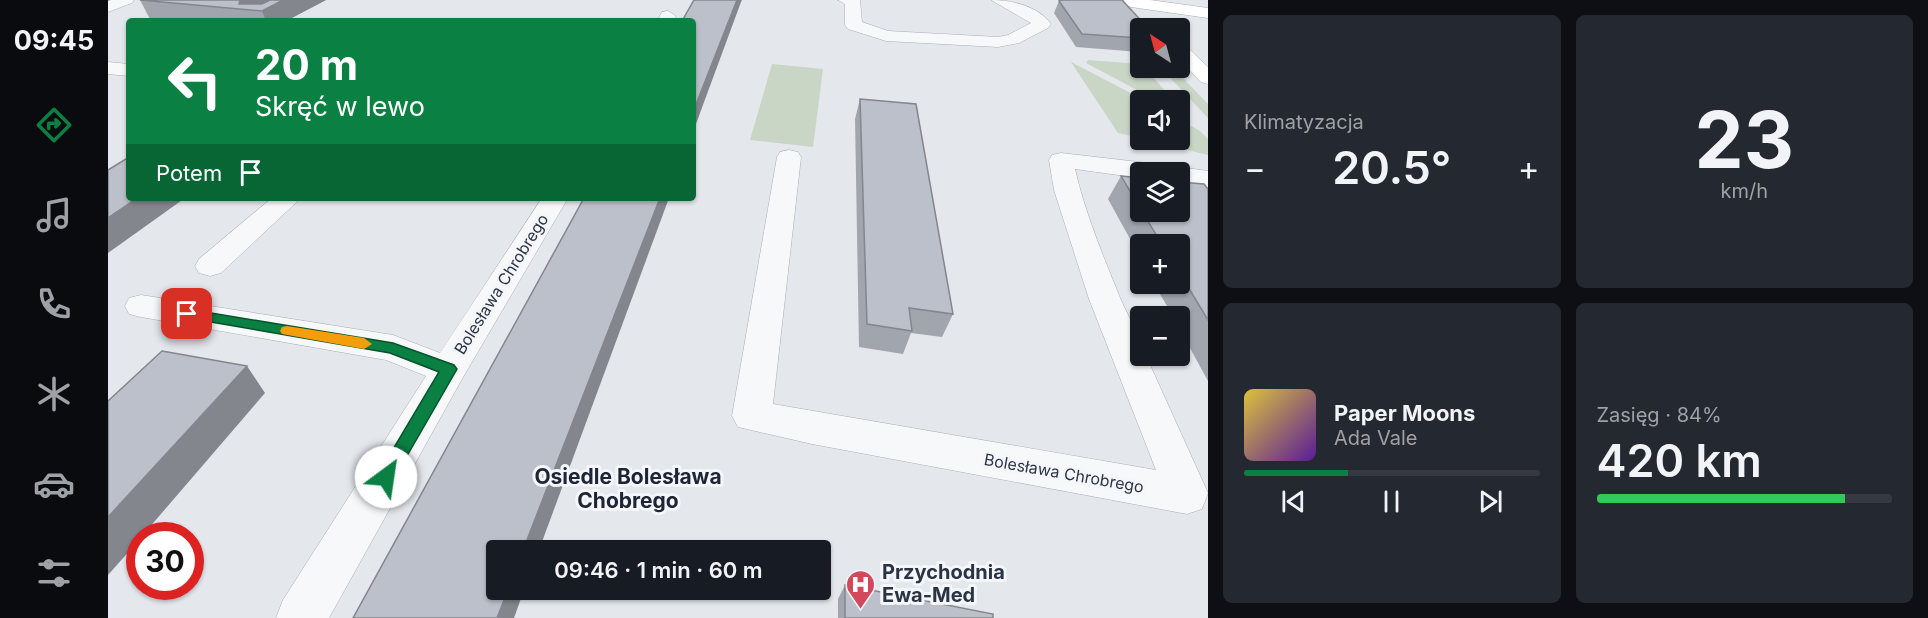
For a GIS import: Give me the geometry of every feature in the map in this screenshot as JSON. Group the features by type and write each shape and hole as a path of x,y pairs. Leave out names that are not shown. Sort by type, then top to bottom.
{"main road":[{"path":"1125,1 1208,13"},
{"path":"1125,1 1145,18"},
{"path":"1190,61 1208,78"}],"street":[{"path":"108,7 126,0"},
{"path":"846,0 853,1 854,25 886,36 998,42 1013,39 1039,27 1050,25 999,0"},
{"name":"Bolesława Chrobrego","path":"789,156 752,416 1187,495 1105,299 1067,190 1061,160 1130,169"},
{"path":"1190,177 1208,179"},
{"path":"210,266 285,201"},
{"name":"Bolesława Chrobrego","path":"301,618 449,369 553,201"},
{"path":"141,306 393,348 430,364 449,369"}],"green space":[{"path":"1088,60 1130,63 1130,78 1154,78 1164,90 1137,90 1086,63"},
{"path":"1071,62 1130,93 1130,136 1118,133"},
{"path":"772,64 823,69 813,147 750,140"},
{"path":"1170,78 1183,78 1208,104 1208,118 1190,99 1190,90 1182,90"},
{"path":"1190,125 1208,139 1208,155 1187,150 1190,150"}],"building":[{"path":"140,0 240,0 239,4 262,4 270,0 283,0 262,11"},
{"path":"694,0 737,0 696,104 696,18 684,18"},
{"path":"1122,0 1139,18 1130,18 1130,37 1082,34 1059,1"},
{"path":"860,99 916,104 953,314 909,308 912,331 867,324"},
{"path":"126,159 126,201 133,201 108,218 108,170"},
{"path":"1121,176 1130,177 1130,191"},
{"path":"1190,183 1204,184 1208,189 1208,320 1190,290 1190,234 1156,234 1148,222 1190,222"},
{"path":"582,201 659,201 527,540 486,540 486,600 504,600 497,618 353,618"},
{"path":"162,351 247,366 108,517 108,401"},
{"path":"845,585 993,614 993,618 845,618"}],"slow traffic":[{"path":"287,331 364,344"}],"place":[{"name":"Przychodnia Ewa-Med","path":"861,610"}],"district":[{"name":"Osiedle Bolesława Chobrego","path":"628,488"}],"route":[{"path":"187,314 393,348 430,364 449,369 386,477"}]}
